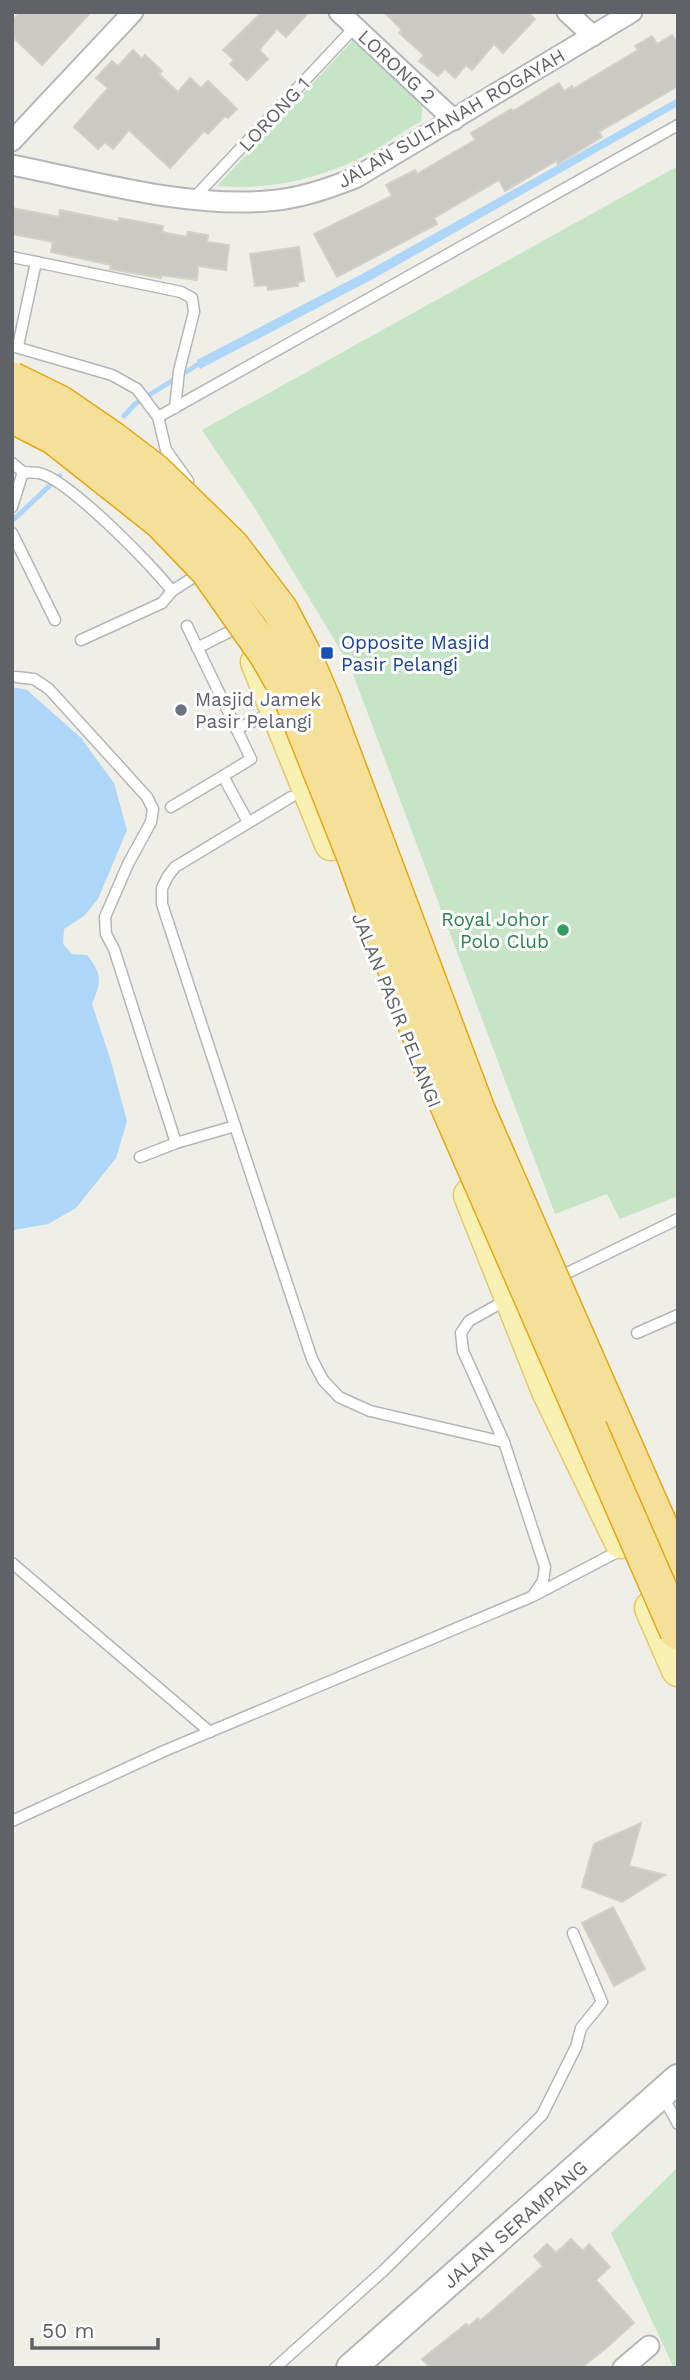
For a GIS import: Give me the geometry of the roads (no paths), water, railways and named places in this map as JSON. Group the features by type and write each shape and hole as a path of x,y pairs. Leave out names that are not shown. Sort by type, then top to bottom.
{"highway":[{"path":"14,359 59,403 155,472 232,547 280,610 323,701 477,1110 678,1567"},
{"path":"12,415 55,437 161,521 180,540 208,569 232,601 267,654 290,696 355,857 433,1071 678,1632"}],"main road":[{"path":"14,359 155,455 188,481 218,509 274,577 309,633 392,842 467,1042 561,1276 678,1541"},
{"name":"JALAN PASIR PELANGI","path":"12,431 36,442 134,515 184,583 237,628 262,672 548,1391 625,1548 678,1670"},
{"name":"JALAN SERAMPANG","path":"351,2368 670,2087"}],"street":[{"path":"12,141 133,12"},
{"name":"LORONG 2","path":"339,12 454,120"},
{"path":"567,12 593,36"},
{"name":"JALAN SULTANAH ROGAYAH","path":"12,165 192,200 265,201 323,191 355,178 632,12"},
{"path":"624,2368 649,2346"}],"lane":[{"name":"LORONG 1","path":"192,200 355,27"},
{"path":"158,417 678,125"},
{"path":"12,257 181,292 192,298 194,312 179,371 175,408"},
{"path":"36,262 14,359 112,374 137,389 158,417 166,450 188,481"},
{"path":"12,463 23,472 41,473 65,488 156,570 184,583 162,603 80,640"},
{"path":"12,507 23,472"},
{"path":"12,533 55,620"},
{"path":"171,807 251,759 187,626"},
{"path":"197,648 237,628"},
{"path":"16,677 34,679 49,688 147,797 153,810 151,822 128,864 105,918 106,934 114,949 176,1143"},
{"path":"236,729 278,711"},
{"path":"223,776 248,822"},
{"path":"291,797 175,867 162,888 162,904 312,1359 323,1380 339,1397 370,1411 503,1442"},
{"path":"139,1157 235,1126"},
{"path":"531,1597 543,1581 545,1567 503,1442 463,1351 461,1333 469,1321 510,1298 678,1219"},
{"path":"637,1333 678,1315"},
{"path":"12,1821 210,1732 531,1597 625,1548"},
{"path":"12,1563 210,1732"},
{"path":"275,2368 382,2272 542,2115 576,2047 581,2028 602,2002 573,1933"},
{"path":"670,2087 678,2124"}],"water":[{"path":"678,98 678,106 373,279 200,369 197,360 362,274"},
{"path":"12,687 27,690 81,738 114,783 127,830 98,899 84,916 64,929 63,944 72,954 87,955 98,973 99,984 92,1004 127,1121 116,1158 76,1208 48,1224 14,1230 12,1230"}],"waterway":[{"path":"124,416 135,404 205,360"},
{"path":"12,521 60,476"}],"place":[{"name":"Opposite Masjid Pasir Pelangi","path":"327,653"},
{"name":"Masjid Jamek Pasir Pelangi","path":"181,710"},
{"name":"Royal Johor Polo Club","path":"563,930"}]}
